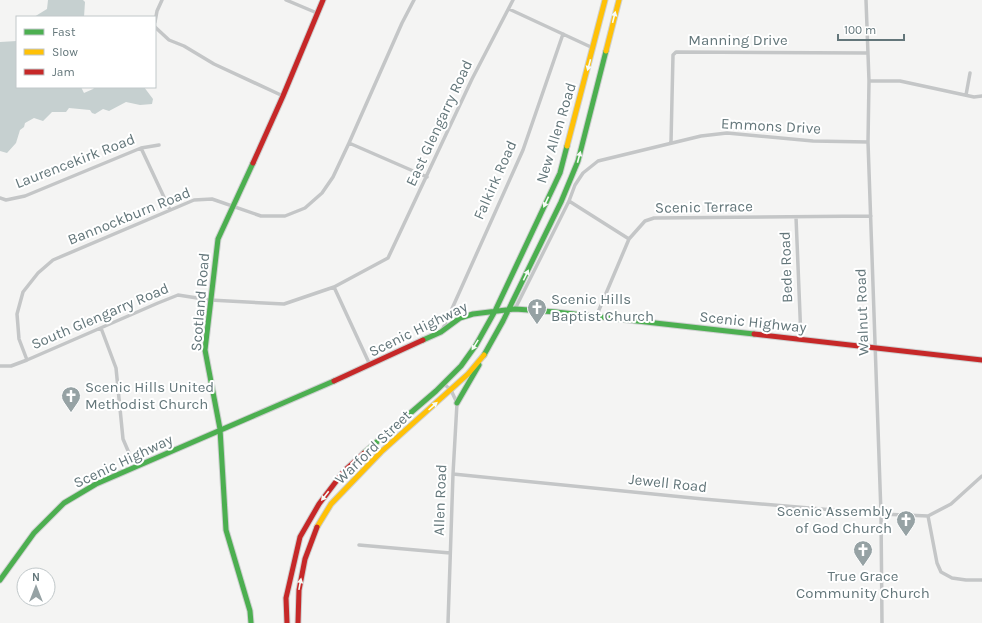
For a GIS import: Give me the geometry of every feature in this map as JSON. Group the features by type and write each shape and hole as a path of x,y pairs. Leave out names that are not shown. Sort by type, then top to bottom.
{"street":[{"path":"156,16 162,0"},
{"path":"286,0 317,13"},
{"name":"Scotland Road","path":"251,623 250,611 226,530 220,429 205,350 210,300 218,239 283,96 323,0"},
{"name":"Bannockburn Road","path":"27,360 19,339 17,314 23,292 38,273 53,260 194,200 212,199 261,216 285,216 305,208 322,193 333,177 402,23 414,0"},
{"name":"East Glengarry Road","path":"388,258 472,79 513,0"},
{"name":"New Allen Road","path":"494,311 560,173 605,0"},
{"name":"New Allen Road","path":"508,310 561,202 578,161 619,0"},
{"name":"Walnut Road","path":"866,0 869,81 868,142 881,514 882,623"},
{"path":"508,9 593,48"},
{"path":"156,29 169,40 184,46 214,64 283,96"},
{"name":"Falkirk Road","path":"441,332 523,150 562,34"},
{"name":"Manning Drive","path":"671,142 673,55 676,52 868,53"},
{"path":"966,95 970,73"},
{"path":"869,81 900,81 974,97 982,96"},
{"name":"Emmons Drive","path":"569,201 575,185 583,173 598,161 671,142 701,136 727,134 813,141 868,142"},
{"path":"349,143 427,177"},
{"name":"Laurencekirk Road","path":"0,198 6,200 26,196 141,148 158,145"},
{"path":"141,148 170,210"},
{"path":"515,309 569,201 628,239"},
{"name":"Scenic Terrace","path":"596,317 628,239 645,221 654,218 871,216"},
{"name":"Bede Road","path":"796,217 801,339"},
{"name":"South Glengarry Road","path":"0,366 11,366 27,360 178,295 210,300 284,304 334,287 388,258"},
{"path":"334,287 370,365"},
{"name":"Scenic Highway","path":"0,580 34,533 64,503 96,484 370,365 441,332 460,318 473,314 515,309 875,347 982,360"},
{"name":"Warford Street","path":"298,623 299,590 305,559 317,527 331,504 381,452 452,390 483,357 508,310"},
{"name":"Warford Street","path":"287,623 286,598 300,537 319,504 344,472 444,384 461,366 472,350 494,311"},
{"path":"101,328 116,368 124,439 135,467"},
{"path":"457,403 483,357"},
{"path":"444,384 452,390"},
{"name":"Allen Road","path":"448,623 457,403 452,390"},
{"name":"Jewell Road","path":"453,474 709,500 881,514 928,516"},
{"path":"982,476 951,504 928,516 937,563 941,572 952,578 982,580"},
{"path":"359,545 450,553"}],"shaded area":[{"path":"48,0 83,0 85,2 84,16 36,16 47,9"},
{"path":"16,41 16,88 82,88 84,93 94,88 145,88 153,99 152,104 140,105 126,102 109,111 103,109 95,114 90,110 69,108 66,112 52,112 43,121 34,118 25,123 24,127 20,130 16,143 7,153 0,151 0,42"}],"traffic: fast":[{"path":"484,355 503,321 561,202 578,161 606,51"},
{"path":"364,453 436,391 461,366 476,345 495,311 560,173 567,146"},
{"path":"251,623 250,611 226,530 220,429 205,350 218,239 253,163"},
{"path":"423,340 441,332 460,318 473,314 515,309 556,312 754,334"},
{"path":"457,403 479,365"},
{"path":"0,580 34,533 64,503 96,484 334,381"}],"traffic: slow":[{"path":"567,146 605,0"},
{"path":"606,51 619,0"},
{"path":"317,527 331,504 381,452 468,374 484,355"}],"traffic: jam":[{"path":"253,163 323,0"},
{"path":"754,334 982,360"},
{"path":"334,381 423,340"},
{"path":"287,623 286,598 300,537 319,504 344,471 364,453"},
{"path":"298,623 299,590 305,559 317,527"}],"place":[{"name":"Scenic Hills Baptist Church","path":"537,325"},
{"name":"Scenic Hills United Methodist Church","path":"71,413"},
{"name":"Scenic Assembly of God Church","path":"906,537"},
{"name":"True Grace Community Church","path":"863,567"}]}
